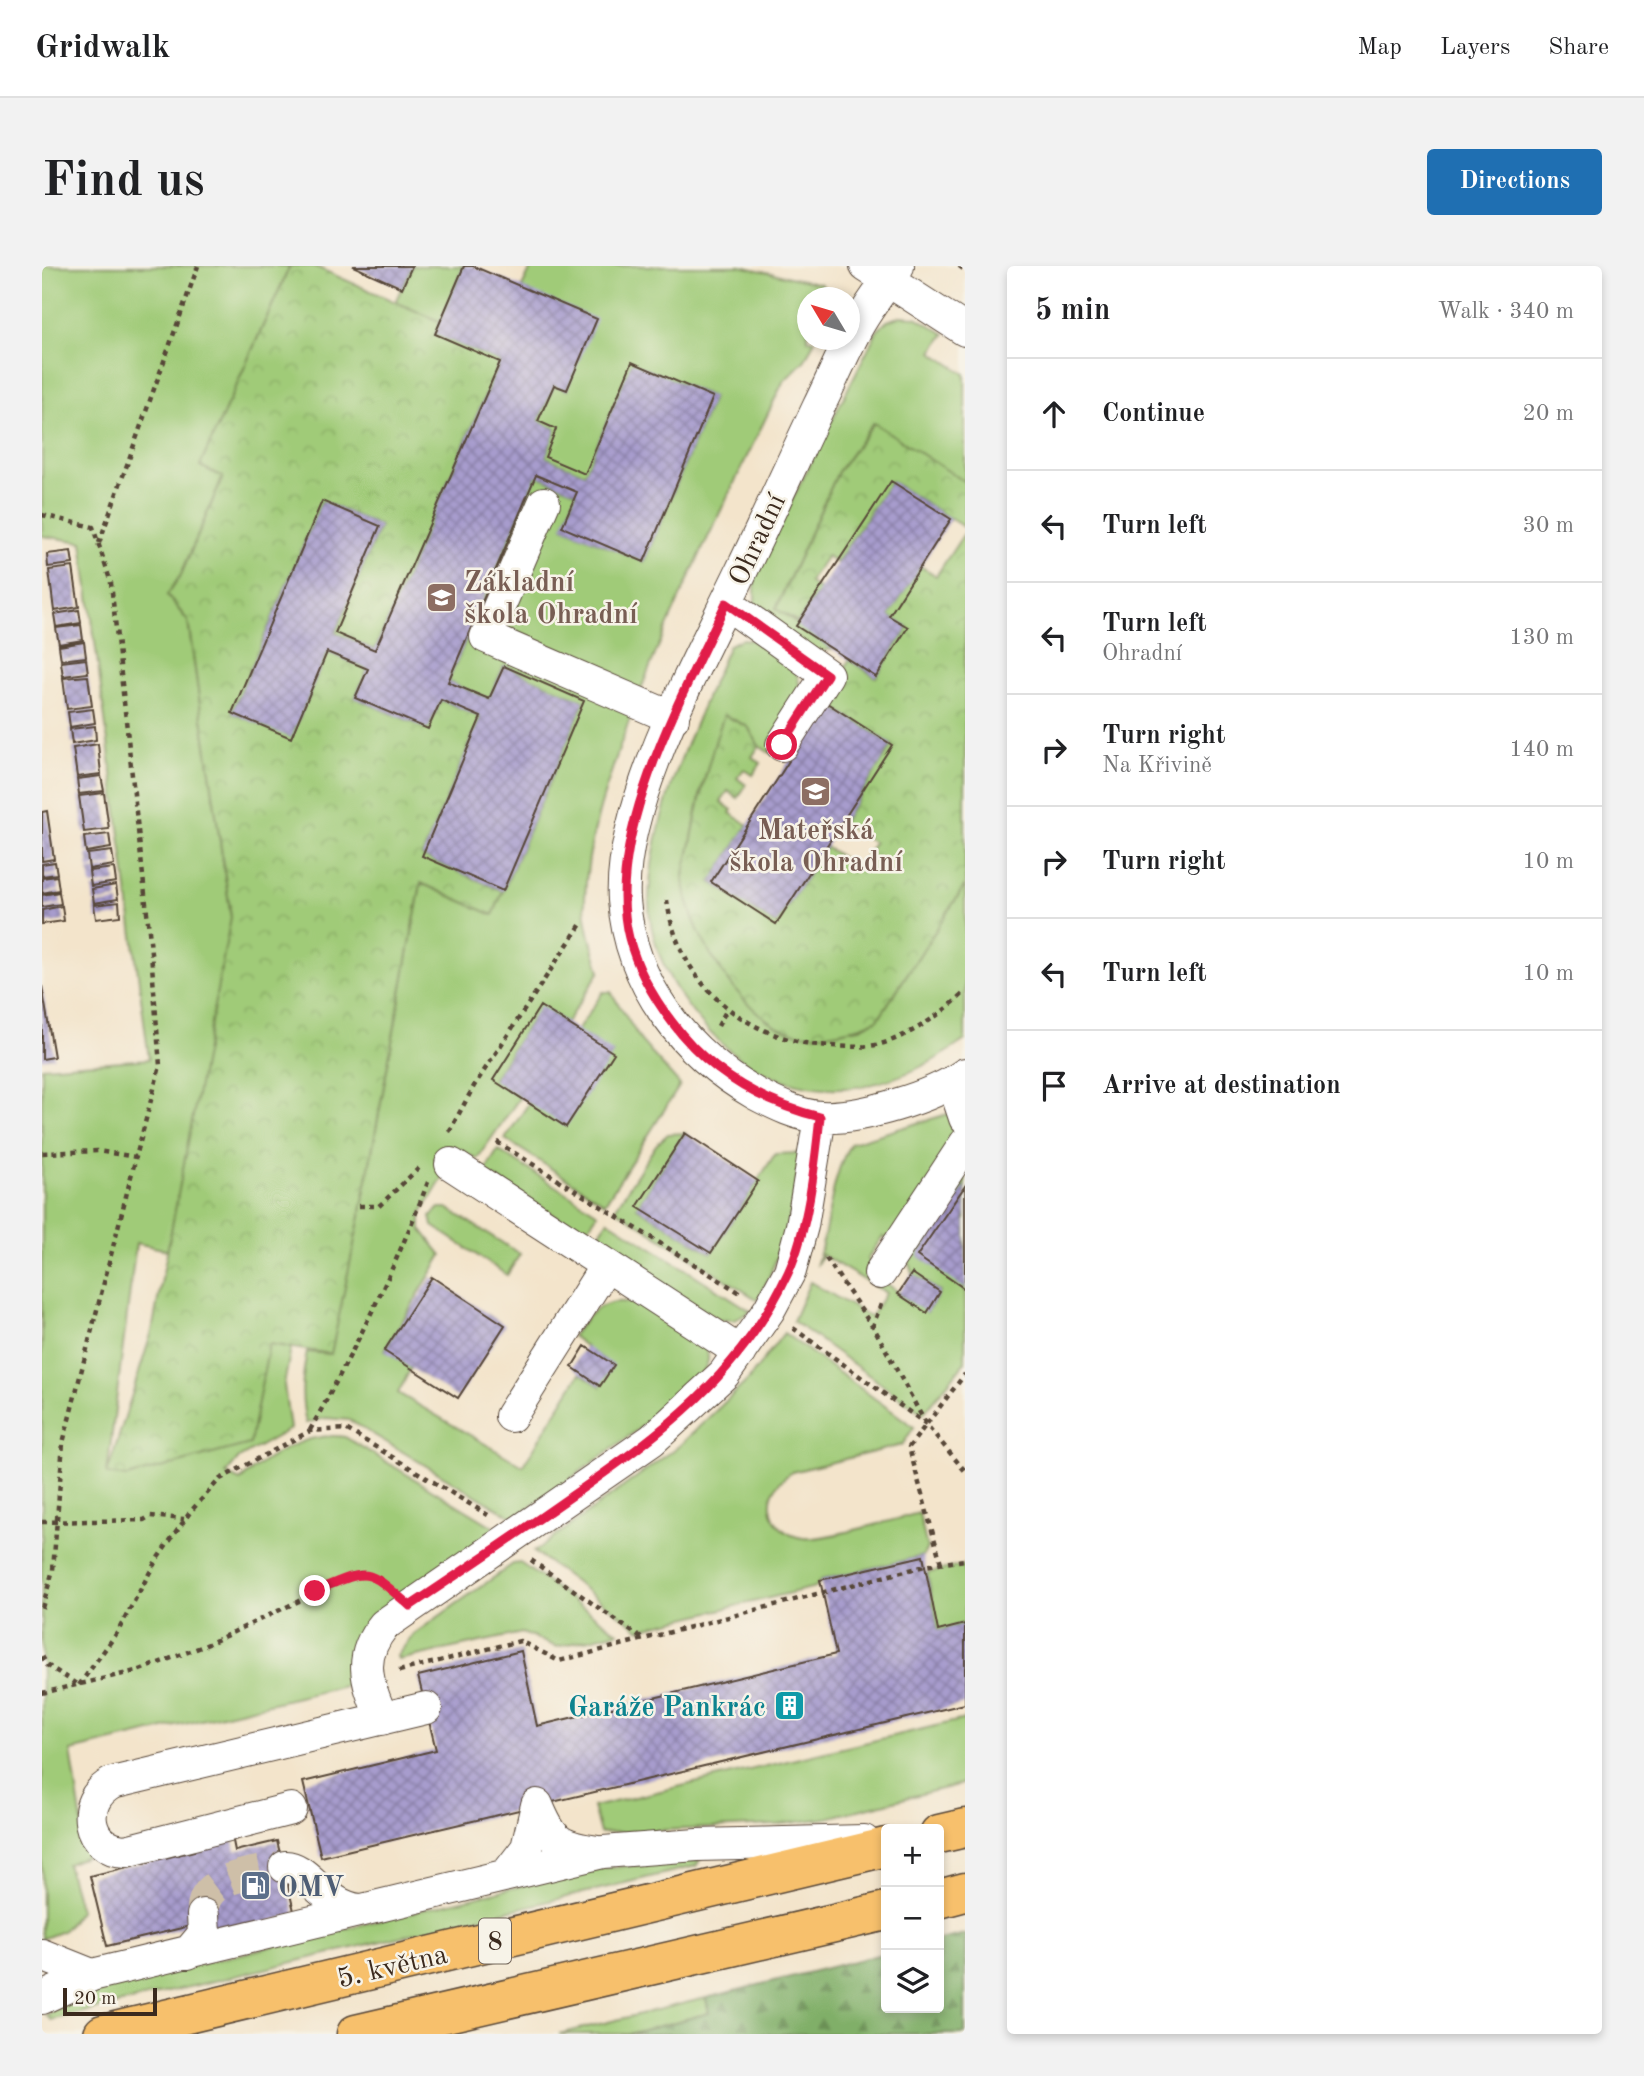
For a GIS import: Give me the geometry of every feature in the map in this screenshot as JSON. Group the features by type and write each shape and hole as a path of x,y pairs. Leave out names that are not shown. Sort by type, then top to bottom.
{"main road":[{"path":"944,1833 965,1828"},
{"name":"5. května","path":"103,2034 881,1848"},
{"path":"944,1898 965,1892"},
{"name":"8","path":"356,2034 881,1912"},
{"path":"446,2034 518,1997"}],"street":[{"path":"884,270 965,330"},
{"name":"Ohradní","path":"884,270 673,718 643,792 626,865 624,897 628,937 639,967 648,987 683,1037 715,1068 768,1100 820,1117 885,1107 959,1078"},
{"path":"544,503 486,637 673,718"},
{"path":"726,603 827,675 782,745"},
{"path":"959,1078 965,1118"},
{"path":"382,1719 368,1682 366,1662 373,1639 384,1625 410,1606 520,1543 652,1440 707,1392 740,1352 769,1310 790,1271 802,1226 820,1117"},
{"path":"880,1273 965,1144"},
{"path":"440,1159 740,1352"},
{"path":"511,1416 606,1266"},
{"path":"290,1809 126,1851 111,1849 98,1839 90,1814 95,1797 111,1783 426,1708"},
{"path":"507,1874 527,1848 537,1805 546,1827 561,1843 603,1852"},
{"path":"42,1998 92,1975 603,1852 697,1845 881,1841"},
{"path":"285,1867 298,1870 339,1906 359,1910"},
{"path":"188,1953 204,1934 204,1915"},
{"path":"42,1955 92,1975"}],"path":[{"path":"98,544 198,266"},
{"path":"959,266 965,270"},
{"path":"42,515 93,527 111,583 160,1066 63,1443 53,1570 42,1608"},
{"path":"667,900 671,926 690,967 728,1009 762,1032 791,1042 857,1047 883,1043 911,1031 965,992"},
{"path":"310,1431 361,1339 474,1086 581,924"},
{"path":"722,1020 728,1009"},
{"path":"497,1142 769,1310 926,1424"},
{"path":"42,1153 98,1151 136,1157"},
{"path":"359,1206 379,1206 440,1159"},
{"path":"818,1246 873,1326 926,1424 965,1471"},
{"path":"873,1326 889,1284 880,1273"},
{"path":"941,1563 909,1447 965,1374"},
{"path":"79,1685 117,1633 157,1559 185,1519 220,1479 310,1431 346,1429 520,1543 645,1641"},
{"path":"42,1522 144,1520 150,1516 185,1519"},
{"path":"416,1665 520,1641 559,1661 941,1563 965,1560"},
{"path":"42,1693 139,1670 204,1646 358,1573 378,1578 410,1606"},
{"path":"42,1656 47,1665 79,1685"}],"green space":[{"path":"42,266 290,266 200,466 223,476 181,575 167,595 188,621 231,917 339,941 167,1250 136,1243 107,1473 127,1477 269,1343 291,1348 284,1385 290,1429 239,1458 226,1474 240,1481 288,1447 316,1438 345,1437 497,1529 356,1659 353,1684 71,1751 87,1856 67,1864 80,1910 63,1931 42,1939 42,1067 149,1059 82,542 42,536"},
{"path":"290,266 314,266 441,322 436,334 500,362 375,650 335,633 380,526 322,501 232,713 291,737 327,652 368,669 355,698 428,729 441,700 481,717 422,856 503,891 493,915 421,883 362,1206 331,1354 269,1344 250,1444 127,1477 107,1474 152,1331 231,917 188,621 167,595 181,575 223,477 200,466"},
{"path":"412,266 464,266 441,322 395,302"},
{"path":"532,266 740,266 821,284 823,287 797,287 797,350 810,350 805,360 783,382 720,512 659,645 617,755 598,815 586,877 586,916 600,971 566,1023 540,1007 493,1079 520,1097 477,1159 460,1149 421,1214 421,1229 442,1255 385,1350 411,1368 398,1393 523,1466 580,1373 600,1386 585,1346 572,1336 594,1311 608,1304 636,1304 665,1318 703,1344 708,1354 707,1364 678,1397 620,1443 514,1518 349,1420 326,1418 306,1423 302,1387 307,1352 330,1354 362,1206 421,883 493,915 584,701 504,666 489,699 448,682 536,475 577,492 563,527 644,562 713,397 632,363 585,474 545,457 556,429 538,421 554,385 567,390 522,287"},
{"path":"901,316 916,317 945,334 932,352 965,374 965,482 873,423 838,472 776,608 832,649 810,654 755,608 755,574 877,331 887,321"},
{"path":"874,423 965,482 965,528 891,481 837,563 827,556 809,582 820,590 798,622 776,609 838,472"},
{"path":"965,532 965,885 878,1019 827,1034 787,1030 759,1014 729,981 703,941 687,899 685,867 705,778 724,715 748,727 759,746 752,757 761,763 753,775 744,769 737,778 746,785 738,798 728,791 721,802 732,810 730,813 748,825 711,882 776,924 826,847 858,868 874,843 842,823 892,745 827,703 849,660 876,677 908,627 889,616 920,566 936,576"},
{"path":"742,639 762,644 788,660 796,672 798,698 770,753 759,746 748,727 724,715 701,791 684,879 818,1034 860,1028 878,1019 965,885 965,1040 928,1063 891,1079 853,1087 817,1087 782,1079 748,1063 716,1038 687,1005 672,982 655,943 649,902 657,835 666,803 689,739 729,645"},
{"path":"603,992 611,992 641,1041 680,1085 605,1203 505,1139"},
{"path":"951,1113 956,1145 891,1241 883,1236 867,1259 874,1265 870,1272 927,1312 940,1292 912,1273 905,1250 965,1161 965,1362 923,1414 793,1321 810,1282 870,1317 886,1293 822,1255 816,1266 838,1172 851,1143"},
{"path":"685,1133 637,1207 711,1253 775,1154 800,1153 787,1228 758,1300 615,1209 656,1145 668,1134"},
{"path":"498,1150 598,1213 584,1234 485,1171"},
{"path":"439,1208 447,1208 520,1254 507,1275 433,1226 431,1216"},
{"path":"608,1220 751,1311 735,1320 719,1320 595,1241"},
{"path":"784,1333 914,1427 902,1445 792,1472 780,1482 772,1496 772,1513 778,1524 792,1535 812,1538 860,1529 919,1513 927,1548 923,1556 820,1580 816,1587 639,1629 534,1552 679,1446 748,1380"},
{"path":"520,1563 618,1632 557,1647 522,1633 398,1660 397,1656 414,1634 513,1564"},
{"path":"965,1565 965,1624 938,1631 927,1573"},
{"path":"965,1719 965,1783 827,1818 776,1825 600,1833 593,1807"},
{"path":"700,1860 696,1866 51,2020 46,2015 93,1990 591,1869"},
{"path":"965,1934 965,2034 629,2034 709,2013 706,1998 881,1954 881,2013 944,2013 944,1939"},
{"path":"706,1998 709,2013 629,2034 559,2034"}],"building":[{"path":"353,266 412,266 402,288"},
{"name":"Základní škola Ohradní","path":"464,266 473,266 597,319 567,390 554,385 538,421 556,429 545,457 585,474 632,362 713,397 644,562 562,527 577,492 536,475 448,682 489,699 504,666 584,701 503,891 422,856 481,717 441,700 428,729 355,698 368,669 327,652 291,738 232,713 322,501 380,526 335,633 375,650 500,362 435,334"},
{"path":"891,481 951,519 889,616 908,627 876,677 796,626"},
{"path":"71,551 73,564 48,567 47,554"},
{"path":"73,567 79,607 54,611 49,570"},
{"path":"79,610 81,623 56,627 54,614"},
{"path":"81,625 83,640 59,644 56,628"},
{"path":"84,642 86,657 61,660 59,646"},
{"path":"86,659 88,673 63,676 61,662"},
{"path":"88,676 92,706 67,709 63,678"},
{"name":"Mateřská škola Ohradní","path":"827,703 892,745 776,924 711,882 789,761 785,758"},
{"path":"93,709 95,723 70,727 68,712"},
{"path":"95,726 96,740 72,744 70,729"},
{"path":"98,744 101,774 77,777 73,748"},
{"path":"101,776 104,791 79,794 77,779"},
{"path":"104,793 109,829 84,832 79,796"},
{"path":"47,811 54,859 42,861 42,812"},
{"path":"109,834 111,848 86,852 84,837"},
{"path":"112,851 114,865 89,869 87,854"},
{"path":"55,862 57,874 42,876 42,864"},
{"path":"114,868 116,882 91,886 89,871"},
{"path":"57,876 59,890 42,893 42,878"},
{"path":"116,885 118,899 94,903 92,889"},
{"path":"59,892 61,904 42,907 42,895"},
{"path":"119,902 120,916 96,919 94,905"},
{"path":"62,906 64,921 42,924 42,910"},
{"path":"42,986 54,1057 42,1059"},
{"path":"540,1006 614,1053 566,1127 493,1080"},
{"path":"685,1133 758,1181 711,1253 637,1207"},
{"path":"965,1186 965,1289 917,1256"},
{"path":"912,1273 940,1292 927,1313 898,1294"},
{"path":"432,1277 505,1325 458,1398 384,1351"},
{"path":"585,1346 614,1365 600,1386 572,1367"},
{"name":"Garáže Pankrác","path":"923,1556 938,1631 965,1624 965,1704 321,1857 303,1782 436,1750 418,1676 521,1651 537,1726 836,1654 820,1580"},
{"path":"232,1836 235,1851 277,1841 295,1915 216,1935 194,1925 107,1946 90,1876 194,1851 192,1845"}],"tunnel":[{"path":"203,1915 204,1902 210,1891 220,1884 246,1874 285,1867"}],"place":[{"name":"Základní škola Ohradní","path":"441,597"},
{"name":"Mateřská škola Ohradní","path":"816,792"},
{"name":"Garáže Pankrác","path":"789,1706"},
{"name":"OMV","path":"255,1886"}],"route":[{"path":"315,1591 358,1573 378,1578 410,1606 652,1440 689,1409 724,1374 769,1310 790,1271 802,1226 820,1117 768,1100 737,1083 715,1068 683,1037 648,987 639,967 628,937 624,897 626,865 643,792 673,718 726,603 827,675 782,745"}]}
